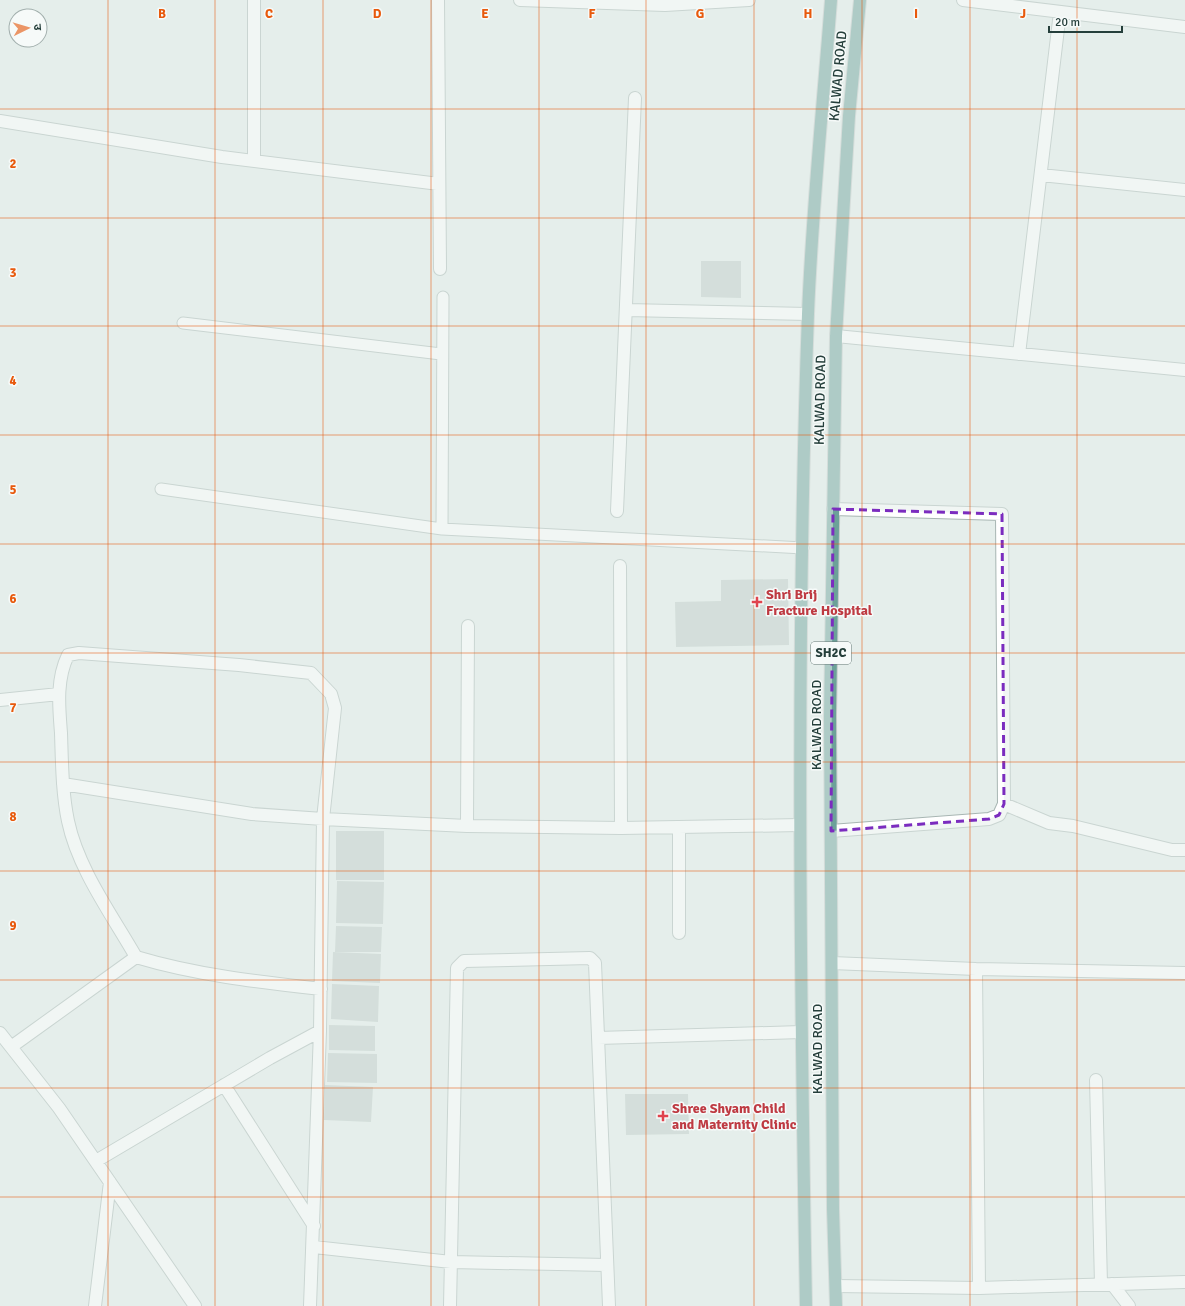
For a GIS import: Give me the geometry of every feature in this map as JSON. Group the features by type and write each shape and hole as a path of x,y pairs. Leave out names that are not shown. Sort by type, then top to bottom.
{"main road":[{"name":"KALWAD ROAD","path":"806,1306 801,1032 800,825 803,548 808,314 831,0"},
{"name":"KALWAD ROAD","path":"836,1306 833,1209 830,716 836,336 849,116 860,0"}],"street":[{"path":"254,0 254,161"},
{"path":"438,0 440,268"},
{"path":"520,0 665,5 749,0"},
{"path":"963,0 1185,27"},
{"path":"1019,354 1060,12"},
{"path":"617,511 627,310 635,98"},
{"path":"0,120 254,161 439,184"},
{"path":"1040,175 1185,190"},
{"path":"627,310 808,314"},
{"path":"836,336 1185,370"},
{"path":"831,831 989,819 999,815 1004,804 1002,514 834,509"},
{"path":"620,566 621,828"},
{"path":"467,826 468,626"},
{"path":"310,1306 314,1247 320,1031 321,989 323,819 335,708 331,694 311,672 80,653 68,656 63,666 59,694 63,784 68,822 82,863 136,957 173,967 254,981 321,989"},
{"path":"0,700 59,694"},
{"path":"63,784 252,814 323,819 467,826 621,828 800,825"},
{"path":"1004,804 1049,823 1073,826 1172,850 1185,850"},
{"path":"679,827 679,933"},
{"path":"11,1047 136,957"},
{"path":"450,1306 457,968 464,961 593,959 595,964 607,1265 610,1306"},
{"path":"832,963 976,969 1185,973"},
{"path":"976,969 979,1288"},
{"path":"96,1161 224,1085 320,1031"},
{"path":"598,1038 801,1032"},
{"path":"0,1033 59,1108 195,1306"},
{"path":"1096,1080 1107,1284 1129,1306"},
{"path":"224,1085 314,1226"},
{"path":"95,1306 110,1182"},
{"path":"314,1247 451,1262 607,1265"},
{"path":"836,1286 979,1288 1185,1282"}],"lane":[{"path":"442,529 443,297"},
{"path":"183,323 442,354"},
{"path":"161,489 442,529 803,548"}],"highlighted area":[{"path":"833,509 1002,514 1004,804 999,815 989,819 831,831"}],"building":[{"path":"701,261 741,261 741,298 701,297"},
{"path":"788,579 789,645 676,647 675,602 721,601 721,580"},
{"path":"336,831 384,831 384,880 336,880"},
{"path":"337,881 384,882 383,924 336,923"},
{"path":"336,926 382,927 381,952 335,952"},
{"path":"333,952 381,954 380,983 332,981"},
{"path":"332,984 379,986 378,1022 331,1019"},
{"path":"329,1025 375,1026 375,1051 329,1050"},
{"path":"328,1053 377,1054 377,1083 327,1082"},
{"path":"325,1085 373,1087 371,1122 324,1120"},
{"path":"625,1094 688,1094 689,1134 626,1135"}],"place":[{"name":"Shri Brij Fracture Hospital","path":"757,602"},
{"name":"Shree Shyam Child and Maternity Clinic","path":"663,1116"}]}
